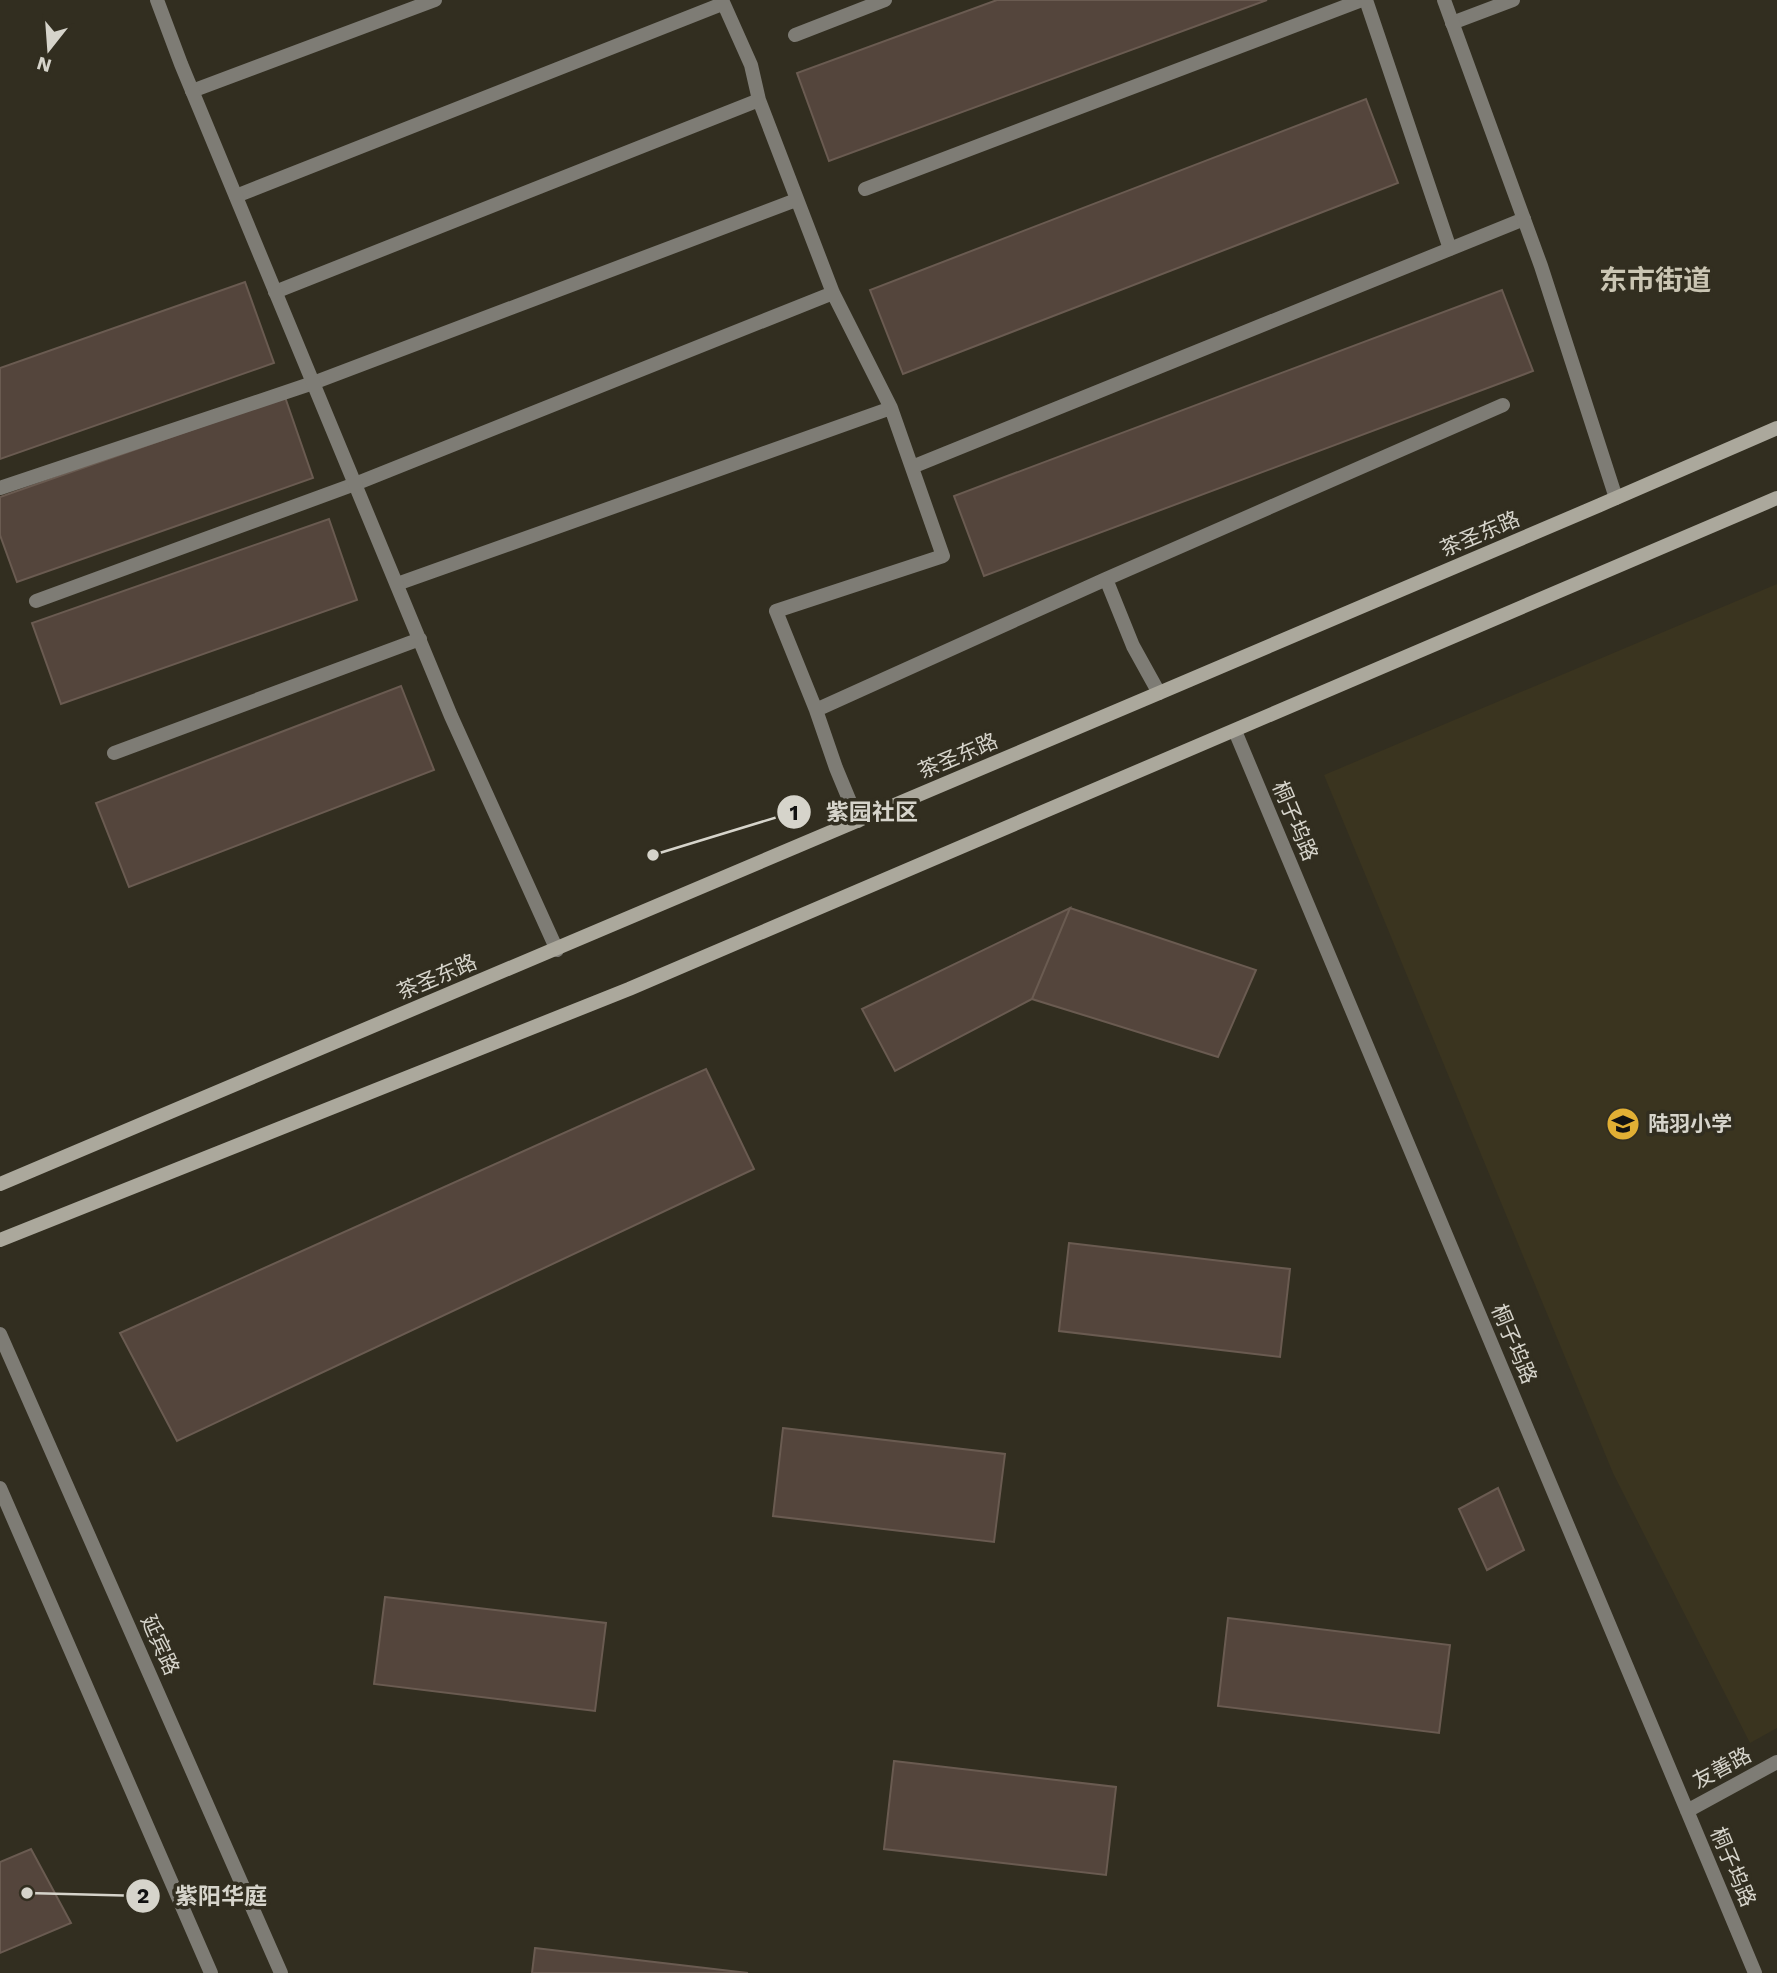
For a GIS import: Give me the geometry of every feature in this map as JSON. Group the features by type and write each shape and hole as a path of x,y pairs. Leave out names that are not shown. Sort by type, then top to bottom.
{"main road":[{"name":"茶圣东路","path":"0,1184 556,950 1777,428"},
{"path":"0,1240 629,989 1777,498"}],"street":[{"path":"157,0 192,91 451,716 556,950"},
{"path":"192,91 435,0"},
{"path":"795,35 885,0"},
{"path":"864,189 1364,0 1450,249"},
{"path":"1444,0 1541,266 1616,498"},
{"path":"1452,23 1513,0"},
{"path":"236,196 722,2 751,65 759,100 833,293 891,408 943,556 776,611 858,821"},
{"path":"275,292 759,100"},
{"path":"0,488 313,383 796,200"},
{"path":"912,467 1524,219"},
{"path":"36,601 355,484 833,293"},
{"path":"816,710 1503,405"},
{"path":"397,584 891,408"},
{"path":"1106,579 1133,646 1159,693"},
{"path":"114,753 419,639"},
{"name":"桐子坞路","path":"1235,731 1755,1973"},
{"name":"延宾路","path":"0,1334 281,1973"},
{"path":"0,1488 211,1973"},
{"name":"友善路","path":"1687,1811 1777,1762"}],"shaded area":[{"name":"陆羽小学","path":"1777,584 1777,1728 1750,1743 1613,1473 1324,775"}],"building":[{"path":"997,0 1267,0 829,161 797,73"},
{"path":"1366,99 1398,183 903,374 870,290"},
{"path":"245,282 274,363 0,459 0,368"},
{"path":"1502,290 1533,371 984,576 954,496"},
{"path":"285,397 313,478 17,582 0,535 0,497"},
{"path":"329,519 357,600 61,704 32,623"},
{"path":"401,686 434,770 129,887 96,803"},
{"path":"1070,908 1256,970 1218,1057 1032,999"},
{"path":"1070,908 1032,999 895,1071 862,1009"},
{"path":"706,1069 754,1169 177,1441 120,1333"},
{"path":"1069,1243 1290,1269 1280,1357 1059,1331"},
{"path":"783,1428 1005,1454 994,1542 773,1516"},
{"path":"1498,1488 1524,1550 1487,1570 1459,1509"},
{"path":"385,1597 606,1623 595,1711 374,1684"},
{"path":"1228,1618 1450,1645 1439,1733 1218,1706"},
{"path":"894,1761 1116,1787 1106,1875 884,1849"},
{"path":"31,1849 71,1923 0,1953 0,1862"},
{"path":"535,1948 748,1973 532,1973"}],"place":[{"name":"紫园社区","path":"653,855"},
{"name":"陆羽小学","path":"1623,1124"},
{"name":"紫阳华庭","path":"27,1893"}],"district":[{"name":"东市街道","path":"1655,280"}]}
